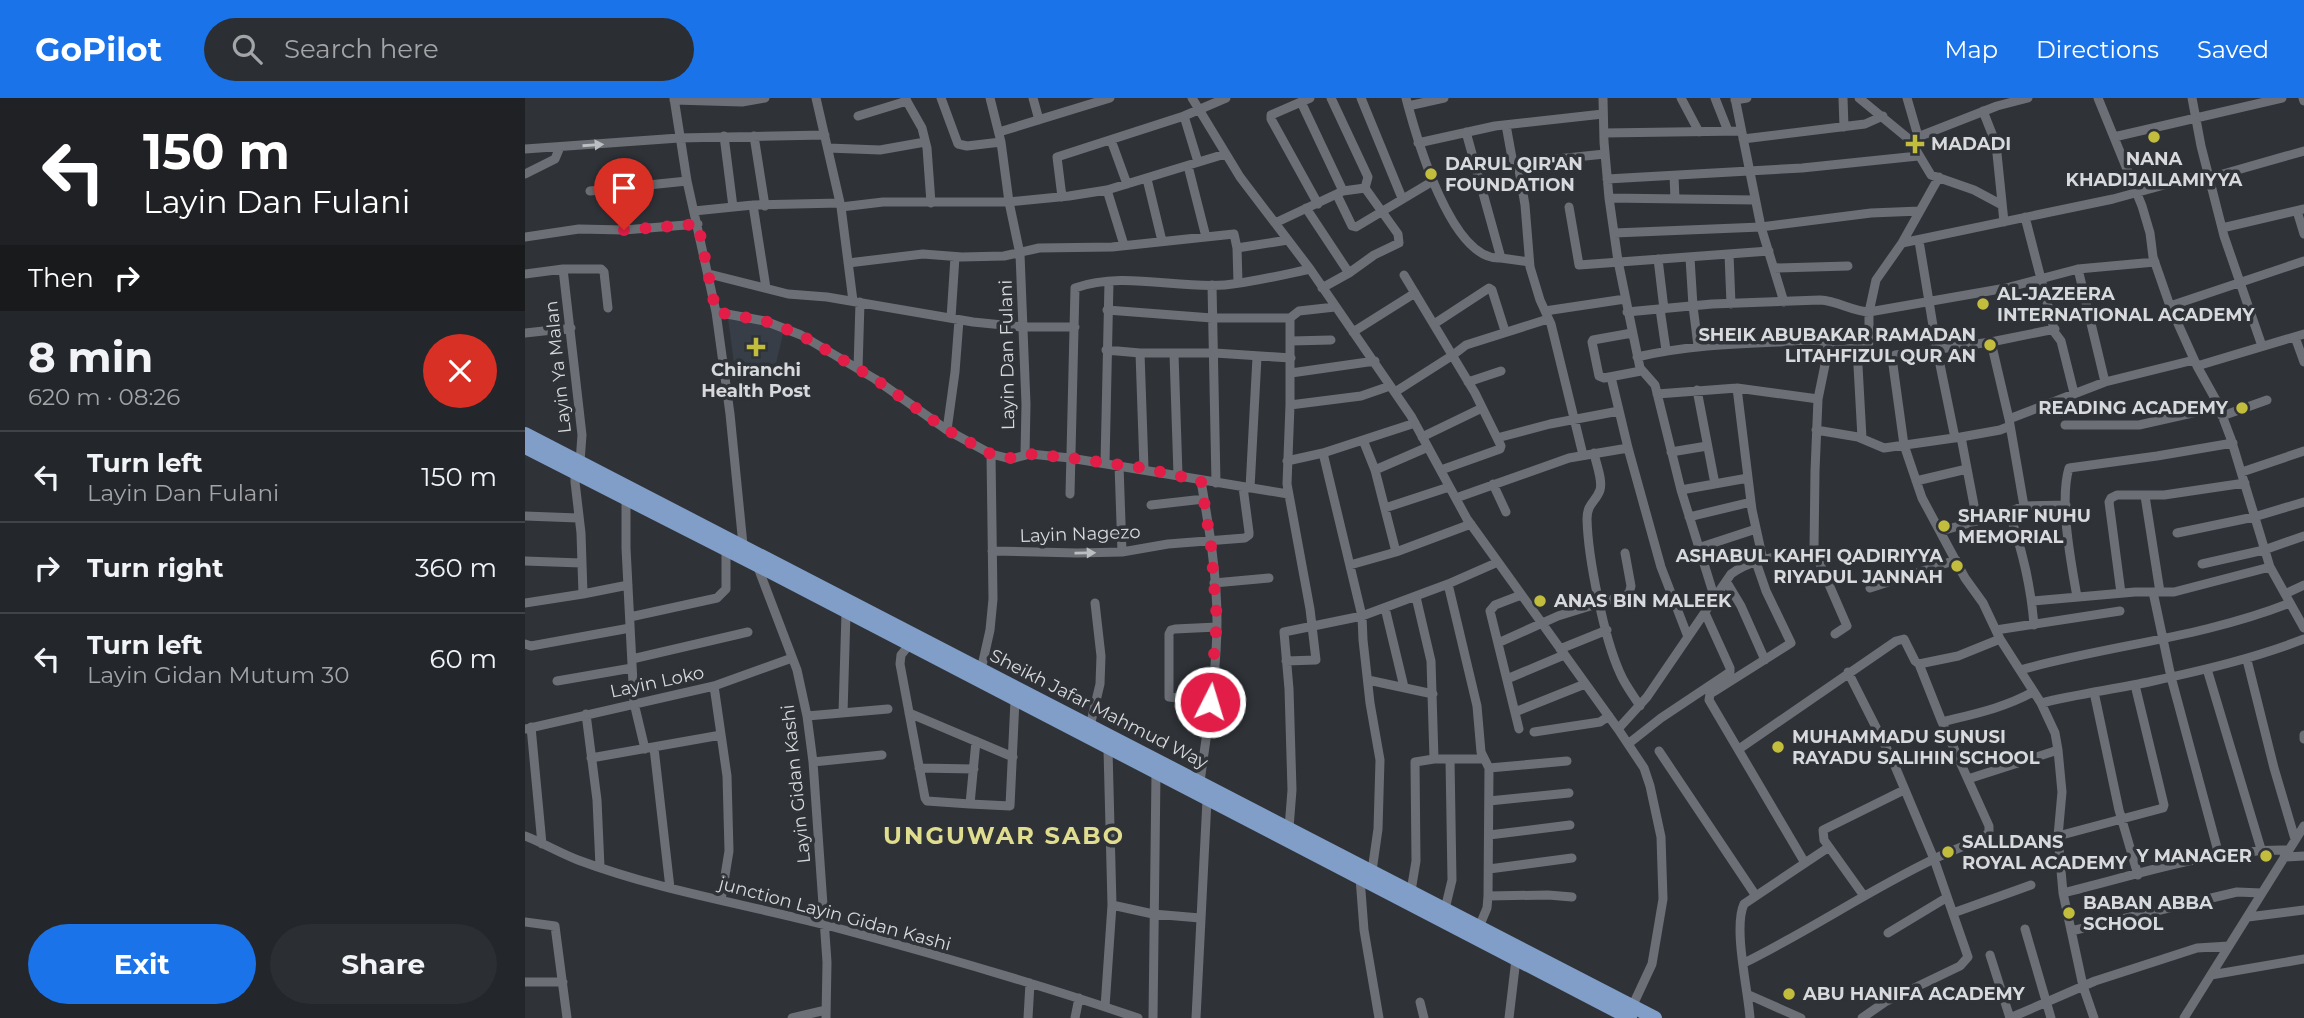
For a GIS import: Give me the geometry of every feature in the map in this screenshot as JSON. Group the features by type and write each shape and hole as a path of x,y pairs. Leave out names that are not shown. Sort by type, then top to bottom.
{"main road":[{"name":"Sheikh Jafar Mahmud Way","path":"525,434 626,498 846,613 1207,800 1366,875 1411,891 1631,1012"},
{"name":"Sheikh Jafar Mahmud Way","path":"525,447 577,467 743,545 1289,828 1366,875 1516,959 1631,1012 1655,1018"}],"street":[{"path":"743,545 730,414 716,312 678,138 674,99 741,102 765,98"},
{"path":"816,98 840,205 848,263 857,302 858,369"},
{"path":"941,98 958,144 967,146 1110,98"},
{"name":"Layin Dan Fulani","path":"990,98 1000,137 1020,254 1026,404 1025,455"},
{"path":"1033,98 1039,120"},
{"path":"1073,98 1076,109"},
{"path":"1192,98 1225,154 1393,389 1471,524 1644,768 1661,837 1662,912 1653,964 1631,1012"},
{"path":"1062,197 1057,157 1184,116 1226,98"},
{"path":"1331,98 1368,177 1365,188"},
{"path":"1361,98 1402,198"},
{"path":"1444,98 1407,102 1418,143 1445,209 1478,253 1529,262"},
{"path":"1603,98 1609,198 1637,357 1641,371 1651,379 1657,394 1681,490 1715,599"},
{"path":"1681,98 1699,132"},
{"path":"1715,98 1728,131"},
{"path":"1747,98 1735,99 1761,227 1784,302"},
{"path":"1843,98 1844,127"},
{"path":"1859,98 1914,138"},
{"path":"1907,98 1918,156 1931,175 1974,190 2002,205"},
{"path":"1914,138 1983,111 2028,98"},
{"path":"2111,98 2099,99 2137,191 2170,306 2221,411 2270,567 2287,599 2300,613 2304,628"},
{"path":"2192,98 2222,228 2262,346"},
{"path":"2114,137 2282,98"},
{"path":"858,116 906,99 922,128 931,203"},
{"path":"1318,204 1271,119 1271,115 1276,112 1305,100 1354,227 1433,181"},
{"path":"1983,111 1996,144 2004,222"},
{"path":"1418,143 1506,125 1603,114"},
{"path":"1184,116 1198,162"},
{"path":"1604,133 1728,131 1742,135 1844,127 1865,124 1883,116"},
{"path":"1506,125 1512,158 1518,164 1605,154"},
{"path":"1466,132 1501,258"},
{"path":"525,149 678,138 825,135"},
{"path":"723,136 733,207"},
{"path":"754,136 765,206"},
{"path":"1111,140 1127,184"},
{"path":"828,148 880,150 925,142"},
{"path":"525,174 555,159 560,147"},
{"path":"1902,243 2113,199 2304,151"},
{"path":"694,211 753,205 1009,202 1062,197 1107,190 1225,154"},
{"path":"1607,179 1749,172 1918,156"},
{"path":"1518,164 1525,205 1529,262 1547,315 1583,455"},
{"path":"1188,166 1206,237"},
{"path":"1674,176 1675,199"},
{"path":"1828,350 1857,348 1869,343 1869,312 1876,280 1902,243 1939,177"},
{"path":"1147,179 1163,241"},
{"path":"590,191 687,181"},
{"path":"1275,223 1340,193 1365,188"},
{"path":"1322,288 1374,255 1399,243 1398,234 1365,188"},
{"path":"1107,190 1124,246"},
{"path":"1609,198 1755,200"},
{"path":"753,205 766,288"},
{"path":"1569,207 1578,264 1769,251"},
{"path":"1306,208 1349,273"},
{"path":"2222,228 2300,210 2304,233"},
{"path":"1614,233 1761,227 1871,213 1920,211"},
{"path":"2025,217 2074,393"},
{"path":"525,237 579,229 624,230 698,224"},
{"path":"848,263 923,254 985,257 1020,254 1039,248 1124,246 1234,234 1238,283"},
{"path":"1237,248 1288,240"},
{"path":"1919,241 1937,350 1967,469 1977,521"},
{"path":"1729,254 1731,304"},
{"path":"947,430 955,372 955,257"},
{"path":"1690,258 1697,346"},
{"path":"1658,259 1666,350"},
{"path":"1627,312 1693,306 1832,301 1861,312 1869,312 2006,288 2078,269 2155,261"},
{"path":"2170,306 2304,261"},
{"path":"1774,268 1848,266"},
{"path":"525,274 563,269 601,269 604,272 608,308"},
{"name":"Layin Ya Malan","path":"563,269 582,435 577,467 583,594"},
{"path":"2078,269 2105,382"},
{"path":"1070,494 1077,286 1095,282 1212,285 1310,270"},
{"path":"709,274 788,294 857,302 955,319 1023,327 1075,327"},
{"path":"1403,275 1453,355 1501,446 1500,449 1440,471"},
{"path":"1105,463 1109,282"},
{"path":"1212,285 1216,483"},
{"path":"1433,324 1489,288 1492,290 1505,331"},
{"path":"1353,332 1415,293"},
{"path":"1290,405 1393,389 1453,355 1465,345 1547,315 1625,299"},
{"path":"1107,310 1212,318 1290,318 1299,311 1335,307"},
{"name":"Layin Dan Fulani","path":"716,312 765,321 791,330 885,386 947,430 991,454 1010,458 1025,455 1070,458 1144,468 1201,481 1288,494"},
{"path":"1286,661 1316,660 1288,494 1290,318"},
{"path":"525,333 571,328"},
{"path":"2055,329 1990,342 1895,355 1893,358 1904,445 1929,512 1965,578 1983,603 1998,635 2041,703 2055,733 2061,792 2058,836 2063,893 2083,986 2094,1018"},
{"path":"1632,333 1592,342 1599,376 1604,378 1641,371"},
{"path":"1816,430 1862,438 1884,448 2000,430 2009,423 2074,393 2105,382 2196,363 2299,335 2304,362"},
{"path":"1291,341 1331,340"},
{"path":"1637,357 1697,346 1825,341 1828,350 1818,399 1816,430 1814,550 1847,626 1835,634"},
{"path":"1990,342 2009,423 2024,506"},
{"path":"1857,348 1862,438"},
{"path":"1106,350 1291,358"},
{"path":"1140,353 1144,468"},
{"path":"1174,354 1178,475"},
{"path":"1246,487 1257,357"},
{"path":"1291,373 1374,361"},
{"path":"1468,382 1500,371"},
{"path":"1612,377 1628,448 1661,568 1688,637"},
{"path":"1657,394 1737,388 1818,399"},
{"path":"1737,388 1760,561 1772,605 1786,637 1791,641 1710,694 1709,700 1805,863"},
{"path":"1697,390 1715,484"},
{"path":"2065,425 2139,425 2267,400"},
{"path":"1422,437 1482,408"},
{"path":"1497,438 1550,424 1619,411"},
{"path":"1287,461 1324,453 1415,423"},
{"path":"1363,440 1375,470 1396,552"},
{"path":"2077,597 2066,505 2067,470 2071,467 2233,443"},
{"path":"1671,452 1707,446"},
{"path":"1375,470 1428,447"},
{"path":"1456,498 1583,455 1628,448"},
{"path":"2242,472 2304,451"},
{"path":"1324,453 1362,616 1367,680 1380,760 1378,829 1366,875 1364,930 1379,1018"},
{"path":"1594,453 1601,486 1599,494 1588,507 1587,519 1600,602 1621,676 1640,706"},
{"name":"Layin Dan Fulani","path":"982,670 993,599 991,454"},
{"path":"1119,465 1122,552"},
{"path":"1916,481 1967,469"},
{"path":"1681,490 1748,478"},
{"path":"1200,782 1217,626 1210,540 1201,481"},
{"path":"2120,593 2109,502 2111,498 2117,495 2145,496 2245,483"},
{"path":"1493,484 1506,512"},
{"path":"1385,508 1449,486"},
{"name":"Layin Nagezo","path":"992,551 1122,552 1168,544 1245,538 1249,535 1246,487"},
{"path":"2145,496 2171,677 2219,855"},
{"path":"626,498 634,702 649,749 670,888"},
{"path":"1151,505 1204,499"},
{"path":"1689,517 1751,502"},
{"path":"2177,533 2254,517 2304,502"},
{"path":"1941,531 2024,506 2066,505"},
{"path":"2009,512 2023,551 2033,601 2034,625"},
{"path":"525,516 578,517"},
{"path":"1350,565 1396,552 1471,524"},
{"path":"1698,548 1756,529"},
{"path":"2202,564 2264,550 2304,536"},
{"path":"630,617 717,598 723,594 726,589 726,550"},
{"path":"1618,729 1640,706 1734,572 1760,561 1814,550"},
{"path":"1498,643 1558,616 1629,594 1631,590 1625,552"},
{"path":"1870,588 1956,560"},
{"path":"525,561 582,563"},
{"path":"1289,828 1292,790 1289,689 1284,632 1362,616 1416,597 1498,562"},
{"name":"Layin Gidan Kashi","path":"757,565 793,658 807,716 813,762 827,962 826,1014"},
{"path":"2033,601 2187,590 2270,567"},
{"path":"1214,583 1269,578"},
{"path":"1726,581 1741,606 1765,660"},
{"path":"1448,584 1475,693 1483,759 1489,768 1489,896 1479,927"},
{"path":"525,603 628,585"},
{"path":"2019,670 2082,654 2164,640 2251,619 2287,599 2304,585"},
{"path":"1519,729 1490,611 1491,608 1521,595"},
{"path":"1416,597 1430,652 1434,759"},
{"path":"1090,726 1100,684 1101,656 1095,603"},
{"path":"1385,608 1404,687"},
{"path":"1919,664 1958,656 1998,635 2034,625 2120,611"},
{"path":"843,713 846,613"},
{"path":"1628,744 1661,718 1730,672 1706,613"},
{"path":"1210,702 1170,697 1169,634 1175,629 1217,626"},
{"path":"525,644 531,646 630,628"},
{"path":"1507,679 1607,630"},
{"path":"557,681 748,632"},
{"path":"1739,748 1890,643 1904,639 1915,662 1919,664 1989,827 1984,838 1934,859 1864,896 1786,943 1744,963"},
{"path":"2041,703 2247,660 2304,639"},
{"path":"909,645 901,655 900,664 923,793 927,801 1010,806 1015,700"},
{"name":"Layin Loko","path":"528,728 714,686 793,658"},
{"path":"2247,660 2295,839"},
{"path":"2207,669 2261,849"},
{"path":"1848,672 1892,759 1934,859 1968,957 1885,1002 1862,1018"},
{"path":"1367,680 1433,694"},
{"path":"1515,712 1585,684"},
{"path":"2058,836 2160,810 2164,805 2135,685"},
{"path":"714,686 727,776 729,851 721,900"},
{"path":"1942,722 2005,706 2033,692"},
{"path":"2094,692 2137,875"},
{"path":"807,716 888,709"},
{"path":"909,713 1013,757"},
{"path":"586,714 597,800 600,867"},
{"path":"1534,732 1600,722 1609,716"},
{"path":"528,728 542,844"},
{"path":"591,758 721,735"},
{"path":"970,804 976,741"},
{"path":"1108,749 1112,905 1111,1012"},
{"path":"1968,779 2058,750"},
{"path":"1660,751 1756,896"},
{"path":"813,762 882,755"},
{"path":"1411,891 1416,861 1415,762 1434,759 1483,759"},
{"path":"1445,909 1451,880 1450,760"},
{"path":"1489,768 1567,761"},
{"path":"919,768 974,769"},
{"path":"1153,1018 1156,773"},
{"path":"1864,896 1824,840 1823,830 1904,790"},
{"path":"1489,801 1569,793"},
{"path":"1196,1018 1207,800"},
{"path":"1489,835 1570,825"},
{"path":"2184,1018 2304,826"},
{"name":"junction Layin Gidan Kashi","path":"525,836 579,860 670,888 824,925 1030,983 1079,998 1111,1012 1138,1018"},
{"path":"1750,1018 1740,929 1744,904 1829,847"},
{"path":"2063,893 2219,855 2261,849 2304,856"},
{"path":"1489,869 1572,858"},
{"path":"1953,913 2031,885"},
{"path":"2071,931 2237,892 2262,892"},
{"path":"1489,896 1572,897"},
{"path":"1888,933 1946,898"},
{"path":"1112,905 1153,914 1200,918"},
{"path":"2248,917 2304,910"},
{"path":"525,922 555,926 567,1018"},
{"path":"2025,929 2051,1018"},
{"path":"1990,955 2010,1018 2083,986 2197,948 2229,946"},
{"path":"1509,1018 1516,959"},
{"path":"2211,975 2304,960"},
{"path":"525,982 563,982"},
{"path":"1028,1018 1030,983"},
{"path":"1748,995 1801,1018"},
{"path":"1076,1018 1079,998"},
{"path":"1420,1002 1424,1018"},
{"path":"792,1018 826,1014"}],"shaded area":[{"name":"Chiranchi Health Post","path":"727,311 784,330 774,372 734,363"}],"place":[{"name":"NANA KHADIJAILAMIYYA","path":"2154,137"},
{"name":"MADADI","path":"1915,144"},
{"name":"DARUL QIR'AN FOUNDATION","path":"1431,174"},
{"name":"AL-JAZEERA INTERNATIONAL ACADEMY","path":"1983,304"},
{"name":"SHEIK ABUBAKAR RAMADAN LITAHFIZUL QUR AN","path":"1990,345"},
{"name":"Chiranchi Health Post","path":"756,347"},
{"name":"READING ACADEMY","path":"2242,408"},
{"name":"SHARIF NUHU MEMORIAL","path":"1944,526"},
{"name":"ASHABUL KAHFI QADIRIYYA RIYADUL JANNAH","path":"1957,566"},
{"name":"ANAS BIN MALEEK","path":"1540,601"},
{"name":"MUHAMMADU SUNUSI RAYADU SALIHIN SCHOOL","path":"1778,747"},
{"name":"SALLDANS ROYAL ACADEMY","path":"1948,852"},
{"name":"Y MANAGER","path":"2266,856"},
{"name":"BABAN ABBA SCHOOL","path":"2069,913"},
{"name":"ABU HANIFA ACADEMY","path":"1789,994"}],"district":[{"name":"UNGUWAR SABO","path":"1004,835"}],"route":[{"path":"624,230 698,224 716,312 778,324 801,335 875,379 947,430 991,454 1010,458 1030,454 1070,458 1144,468 1201,481 1211,546 1217,620 1210,702"}]}
